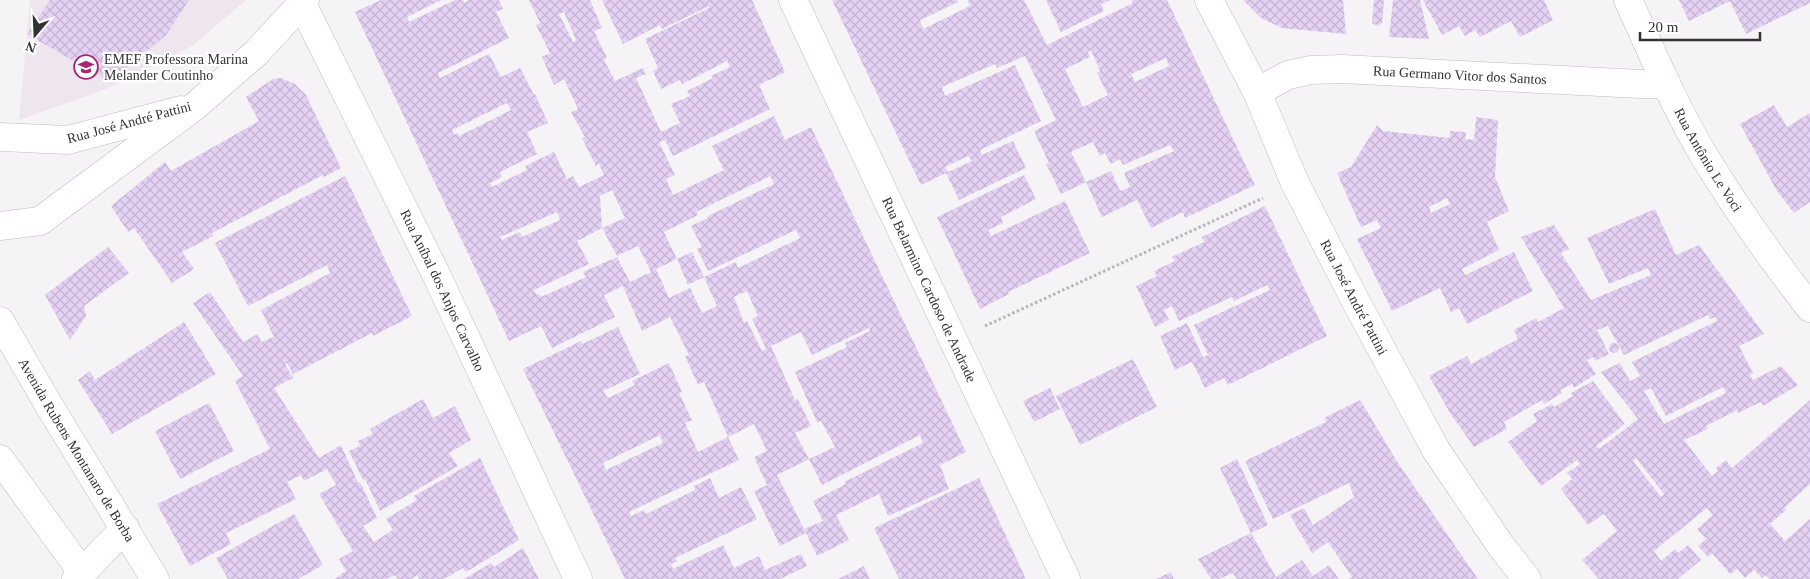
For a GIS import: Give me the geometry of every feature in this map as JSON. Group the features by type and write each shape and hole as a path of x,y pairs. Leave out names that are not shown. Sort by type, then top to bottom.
{"street":[{"name":"Rua Belarmino Cardoso de Andrade","path":"793,0 955,340 1066,579"},
{"name":"Rua José André Pattini","path":"1209,0 1257,92 1296,183 1355,300 1436,450 1501,546 1527,579"},
{"name":"Rua Antônio Le Voci","path":"1628,0 1666,84 1704,155 1775,263 1810,308"},
{"name":"Rua José André Pattini","path":"0,137 68,140 194,107 256,53 303,2"},
{"name":"Rua Aníbal dos Anjos Carvalho","path":"303,2 436,274 578,579"},
{"name":"Rua Germano Vitor dos Santos","path":"1257,92 1288,75 1311,70 1342,69 1666,84"},
{"path":"0,226 40,222 194,107"},
{"name":"Avenida Rubens Montanaro de Borba","path":"0,321 155,579"},
{"path":"0,459 79,575 125,528"}],"path":[{"path":"955,340 1296,183"}],"shaded area":[{"name":"EMEF Professora Marina Melander Coutinho","path":"30,0 246,0 192,46 106,89 19,120"}],"building":[{"path":"50,0 189,0 166,35 110,82 27,34"},
{"path":"381,0 441,0 407,17 409,22 455,0 463,0 464,3 469,0 499,0 503,9 496,12 509,38 438,73 440,78 489,54 501,77 520,68 535,94 548,123 527,132 537,154 500,172 502,177 490,183 492,187 527,170 525,166 554,152 567,179 573,176 579,187 604,175 599,164 596,166 582,138 585,137 571,112 578,109 564,79 554,85 542,57 550,53 536,25 540,23 529,0 590,0 602,28 594,31 607,58 604,60 615,81 643,68 646,74 636,78 661,132 680,123 671,104 690,96 687,91 730,67 727,61 682,84 680,80 661,89 653,71 658,68 645,39 709,8 709,6 662,29 660,25 623,44 602,0 752,0 785,72 759,85 770,109 673,156 665,140 659,142 675,175 666,179 673,195 724,170 712,146 774,116 785,140 811,127 966,452 940,465 949,489 888,516 879,494 836,515 849,540 817,556 806,533 780,546 754,491 767,485 754,457 767,451 754,424 728,437 704,382 698,385 685,356 689,355 670,317 642,331 623,286 604,295 615,317 552,348 541,326 509,341 355,12","holes":["564,12 576,40 573,42 559,14","507,103 511,110 459,136 457,133 454,135 452,130","770,176 774,184 691,226 702,247 697,249 708,271 796,230 800,238 738,268 736,262 704,277 717,306 702,313 690,288 669,298 656,269 677,259 664,232 698,215 696,212","612,190 625,218 602,228 600,196","557,212 560,220 522,237 520,232 502,240 500,237","602,228 617,256 638,246 651,272 630,282 617,257 583,272 586,277 541,297 534,290 589,264 577,241","747,291 758,316 752,319 766,349 762,351 747,321 744,323 734,297","869,328 870,331 845,343 847,347 795,372 817,422 821,421 835,447 809,459 795,433 811,426 798,399 795,400 771,346 801,332 812,355","920,435 923,443 844,482 846,484 813,501 823,521 804,529 777,475 809,459 822,485"]},
{"path":"832,0 957,0 958,2 920,20 923,29 970,6 968,1 970,0 1024,0 1047,45 1133,3 1132,0 1167,0 1255,185 1185,218 1183,212 1151,228 1137,200 1102,217 1086,182 1061,194 1046,164 1049,163 1034,131 1056,120 1025,56 997,68 995,64 942,87 945,96 1015,65 1041,121 980,150 982,155 1013,141 1026,168 959,200 946,173 921,185","holes":["1091,50 1100,71 1097,73 1108,95 1083,107 1065,69 1090,57 1088,52","1166,58 1169,66 1135,82 1131,74","1093,142 1100,156 1105,153 1111,164 1120,159 1123,165 1170,145 1174,151 1124,173 1130,187 1120,191 1111,171 1086,182 1071,152","968,156 972,161 948,172 945,167"]},
{"path":"1046,0 1111,0 1101,4 1104,11 1061,32"},
{"path":"1243,0 1343,0 1346,34 1282,28 1261,18"},
{"path":"1374,0 1384,0 1382,23 1378,26 1372,23"},
{"path":"1393,0 1420,0 1429,39 1389,37"},
{"path":"1423,0 1544,0 1553,20 1520,37 1511,21 1480,37 1475,30 1465,36 1459,26 1442,35"},
{"path":"1679,0 1810,0 1810,3 1746,34 1730,1 1689,21"},
{"path":"281,78 295,84 306,95 341,168 324,177 323,175 212,233 213,236 182,252 194,269 172,283 134,228 128,232 111,206 165,162 171,171 259,121 246,97 273,79"},
{"path":"1774,105 1787,127 1810,113 1810,202 1794,213 1777,191 1740,124"},
{"path":"1476,117 1498,120 1495,177 1509,211 1487,222 1499,250 1462,269 1465,275 1514,252 1533,291 1467,324 1459,308 1451,312 1440,288 1392,311 1357,239 1381,228 1377,220 1361,227 1337,173 1351,167 1377,125 1383,131 1450,138 1450,131 1466,132 1465,139 1474,140","holes":["1447,198 1450,204 1431,213 1429,207"]},
{"path":"1024,175 1036,199 1001,217 1003,223 988,230 991,236 1065,201 1090,253 1008,292 1009,294 980,309 937,217"},
{"path":"345,176 412,316 373,336 372,333 293,374 287,363 285,364 293,378 274,388 319,458 341,445 358,483 360,482 377,518 363,526 374,542 393,530 386,519 417,500 414,496 480,458 519,540 466,572 463,568 444,579 419,579 417,575 411,579 398,579 395,575 387,579 334,579 346,571 339,559 353,551 319,494 336,485 327,469 304,481 301,475 287,482 296,499 226,533 231,544 190,566 157,504 270,449 235,381 243,376 193,303 210,292 243,342 258,334 261,342 274,337 261,310 330,273 327,265 248,306 215,243"},
{"path":"1265,206 1327,336 1228,385 1224,378 1205,388 1192,362 1175,370 1160,336 1187,323 1203,357 1208,355 1194,325 1270,290 1267,285 1234,301 1232,297 1179,321 1172,306 1164,310 1169,320 1155,327 1136,286 1157,276 1154,271 1175,261 1172,257 1204,242 1202,237"},
{"path":"1655,209 1676,255 1699,245 1764,334 1739,346 1753,373 1750,375 1753,380 1781,366 1798,385 1763,406 1761,402 1738,413 1737,410 1706,426 1708,429 1684,440 1712,476 1718,471 1716,468 1726,460 1732,468 1810,400 1810,484 1770,524 1785,541 1810,519 1810,579 1770,579 1765,575 1762,578 1754,570 1745,578 1737,569 1730,574 1712,553 1708,557 1698,546 1706,539 1697,529 1713,515 1707,508 1654,551 1661,561 1675,549 1678,553 1688,545 1701,560 1678,579 1599,579 1582,560 1617,531 1604,514 1588,525 1561,489 1572,479 1567,473 1580,464 1577,460 1541,486 1508,442 1537,421 1533,414 1552,404 1554,407 1573,396 1571,393 1593,381 1625,424 1596,446 1599,449 1638,419 1601,372 1620,363 1630,381 1640,376 1632,362 1717,321 1716,317 1710,319 1708,315 1624,355 1608,326 1597,330 1609,354 1595,361 1593,357 1587,360 1596,374 1574,388 1572,384 1560,390 1562,393 1544,404 1542,400 1504,422 1507,429 1474,447 1450,413 1429,376 1467,356 1471,364 1518,339 1514,330 1536,318 1538,322 1564,308 1521,237 1554,225 1569,249 1561,253 1591,300 1651,275 1648,268 1609,284 1587,238","holes":["1723,387 1726,393 1664,424 1644,391 1651,388 1666,416","1636,458 1664,494 1661,497 1633,461"]},
{"path":"108,247 129,273 84,306 86,316 70,340 45,295"},
{"path":"692,252 704,277 688,285 677,259"},
{"path":"184,322 216,374 112,434 78,380 90,371 95,380"},
{"path":"618,327 640,374 603,391 608,398 635,385 632,381 669,363 682,392 679,393 692,420 685,423 698,452 728,437 739,460 629,512 631,516 644,510 646,514 695,490 694,486 710,478 719,498 741,487 757,519 675,558 678,561 671,564 673,569 723,545 734,568 759,556 765,570 801,554 807,566 780,579 625,579 523,369 581,341 582,344","holes":["660,435 663,443 606,470 603,463"]},
{"path":"1612,343 1616,343 1619,348 1616,353 1612,353 1609,350 1609,346"},
{"path":"1133,359 1157,407 1080,445 1056,396"},
{"path":"1050,388 1060,409 1034,422 1023,401"},
{"path":"423,399 433,418 455,406 471,440 449,453 458,466 380,511 349,451 360,446 358,441 373,434 370,429"},
{"path":"1360,400 1398,463 1478,579 1349,579 1352,577 1328,542 1312,553 1290,515 1304,508 1313,525 1354,497 1349,483 1273,519 1245,461 1326,422 1324,418"},
{"path":"209,403 234,451 180,479 155,431"},
{"path":"1237,459 1268,525 1251,533 1220,468"},
{"path":"979,478 1026,579 899,579 874,528"},
{"path":"294,514 323,565 298,579 228,579 216,558"},
{"path":"1251,533 1276,577 1302,560 1313,576 1329,565 1339,579 1237,579 1233,573 1219,579 1211,579 1198,559"},
{"path":"523,548 539,579 464,579 491,563 494,567"},
{"path":"864,566 870,579 838,579"},
{"path":"1171,572 1174,579 1156,579"}],"place":[{"name":"EMEF Professora Marina Melander Coutinho","path":"86,67"}]}
